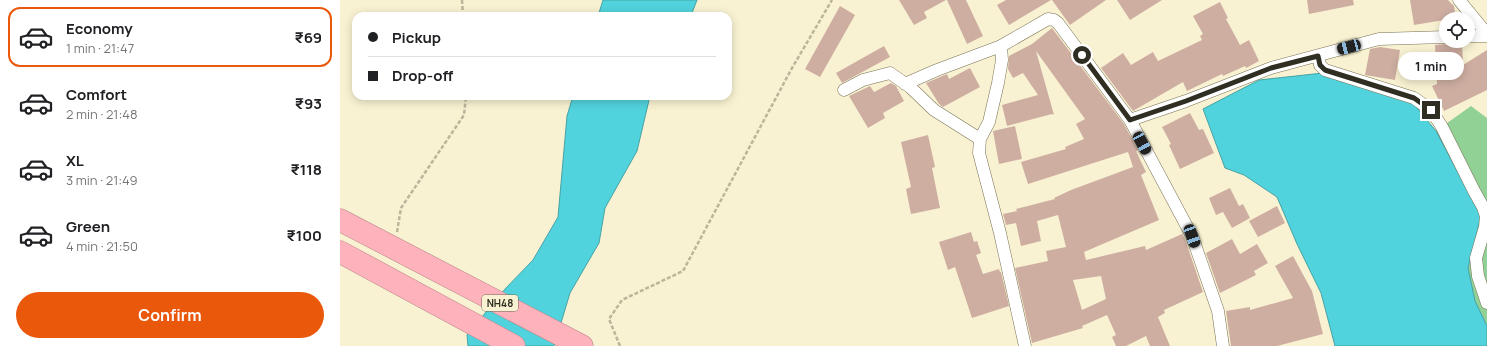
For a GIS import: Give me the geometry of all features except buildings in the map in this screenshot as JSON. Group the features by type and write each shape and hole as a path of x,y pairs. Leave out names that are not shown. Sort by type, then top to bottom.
{"highway":[{"name":"NH48","path":"340,220 582,346"},
{"name":"NH48","path":"340,252 514,346"}],"street":[{"path":"1459,0 1487,35"},
{"path":"905,84 1001,46 1048,19 1054,20 1058,23 1130,120 1192,236 1218,311 1223,346"},
{"path":"1475,36 1487,35"},
{"path":"1130,120 1186,101 1271,68 1379,39 1439,37"},
{"path":"1001,46 1002,60 998,83 989,122 980,139 979,152 1000,233 1025,346"},
{"path":"1318,56 1320,65 1325,70 1414,98 1431,110 1442,127 1483,207 1486,216 1486,227 1476,258 1478,276 1487,303"},
{"path":"844,90 863,80 890,73 905,84 934,110 980,139"}],"path":[{"path":"462,0 463,12"},
{"path":"620,346 609,319 622,300 683,271 792,68 832,0"},
{"path":"395,248 401,208 464,115 466,100"}],"green space":[{"path":"1471,106 1487,118 1487,326 1475,301 1468,268 1481,216 1436,131"}],"water":[{"path":"603,0 697,0 692,12 599,12"},
{"path":"1323,73 1413,103 1436,131 1481,216 1468,268 1475,301 1487,326 1487,346 1335,346 1321,293 1297,244 1277,197 1244,175 1225,168 1203,109 1259,80"},
{"path":"572,100 649,100 637,151 605,208 599,243 570,293 554,346 468,346 467,335 505,289 533,260 558,217 567,116"}],"route":[{"path":"1082,55 1130,120 1186,101 1271,68 1318,56 1320,65 1325,70 1414,98 1431,110"}]}
